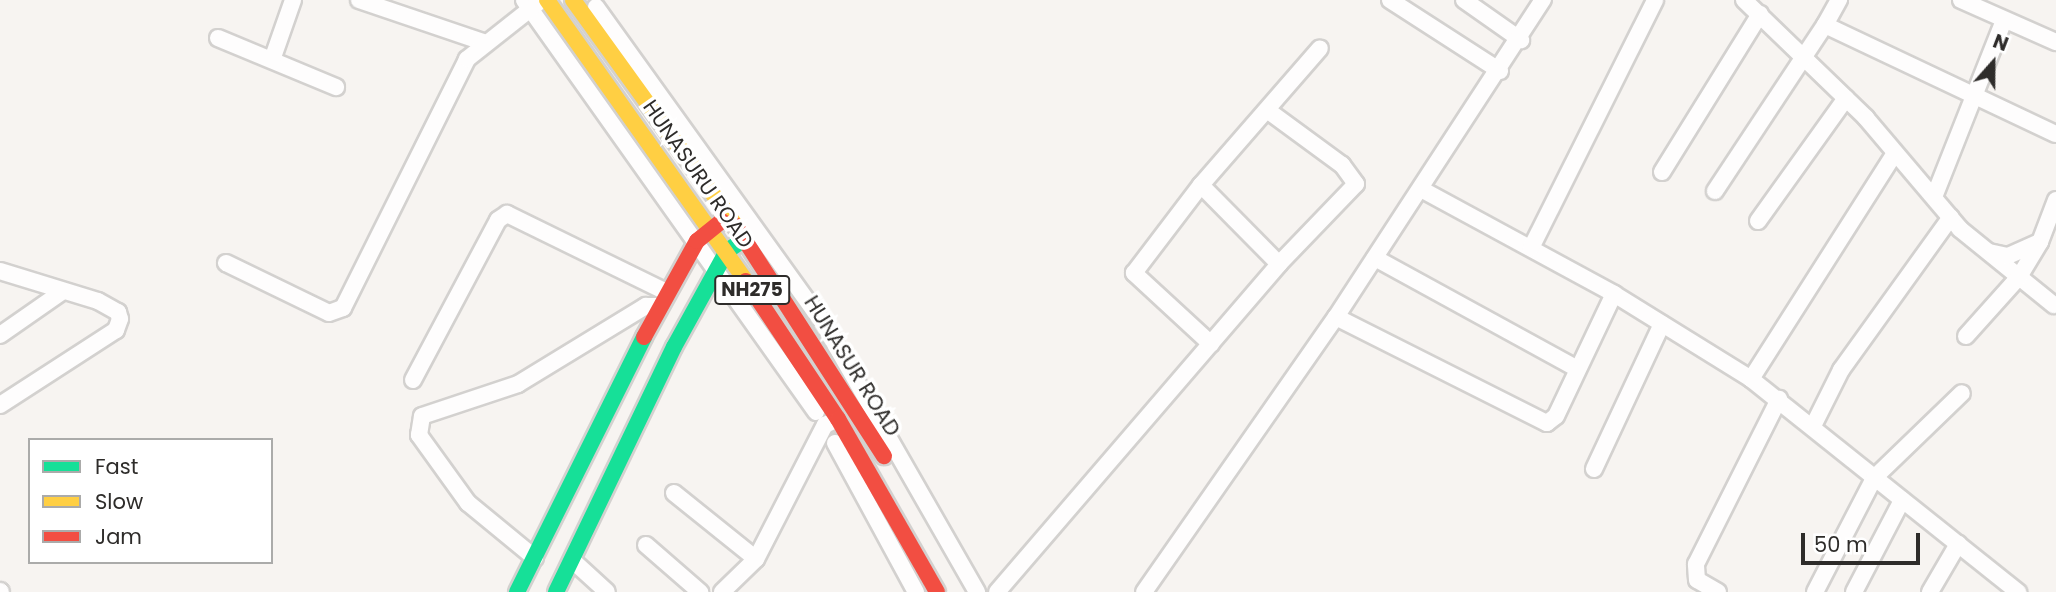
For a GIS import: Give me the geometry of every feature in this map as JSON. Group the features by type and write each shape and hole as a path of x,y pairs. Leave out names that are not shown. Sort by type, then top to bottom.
{"main road":[{"name":"HUNASUR ROAD","path":"573,0 745,239 856,408 959,592"},
{"name":"HUNASURU ROAD","path":"536,2 727,251 937,592"},
{"path":"517,592 664,300 697,241 710,226 729,218"},
{"path":"556,592 716,270 727,251 745,239"}],"street":[{"path":"272,60 293,0"},
{"path":"359,0 483,42"},
{"path":"590,0 823,323 977,592"},
{"path":"1390,0 1500,71"},
{"path":"1464,0 1521,40"},
{"path":"1531,248 1655,0"},
{"path":"1745,0 1846,98 1951,218 2054,305"},
{"path":"1715,191 1839,0"},
{"path":"1961,0 2056,42"},
{"path":"226,263 329,313 343,308 446,93 483,42 536,2 716,270 832,422 916,592"},
{"path":"1144,592 1336,317 1521,40 1537,2"},
{"path":"1662,172 1759,14"},
{"path":"1934,197 2004,20"},
{"path":"1825,25 2056,134"},
{"path":"218,38 336,88"},
{"path":"1212,344 1134,273 1201,185 1320,48"},
{"path":"1758,221 1846,98"},
{"path":"997,592 1279,264 1356,184 1342,166 1266,110"},
{"path":"1751,379 1895,153"},
{"path":"1201,185 1279,264"},
{"path":"1421,188 1614,294 1751,379 2018,592"},
{"path":"1966,337 2019,277 2039,242 2056,201"},
{"path":"412,380 498,220 508,214 664,300"},
{"path":"1813,426 1841,370 1951,218"},
{"path":"1987,251 2008,256 2039,242"},
{"path":"1375,258 1578,369"},
{"path":"0,271 118,312 116,330 0,405"},
{"path":"0,335 63,291"},
{"path":"1336,317 1533,421 1547,423 1556,416 1614,294"},
{"path":"535,558 468,503 419,435 422,416 518,384 646,306 664,300"},
{"path":"1594,469 1662,324"},
{"path":"1815,592 1874,478 1962,393"},
{"path":"1718,592 1697,580 1696,564 1779,399"},
{"path":"722,592 756,559 832,422"},
{"path":"674,493 756,559"},
{"path":"1854,592 1902,500"},
{"path":"1930,592 1958,544"},
{"path":"646,545 700,592"},
{"path":"572,560 607,592"}],"traffic: fast":[{"path":"556,592 674,347 727,251 739,243"},
{"path":"517,592 644,337"}],"traffic: slow":[{"path":"547,0 746,281"},
{"path":"573,0 735,225"}],"traffic: jam":[{"path":"644,337 697,241 722,221"},
{"path":"735,225 884,456"},
{"path":"746,281 838,419 937,592"}]}
